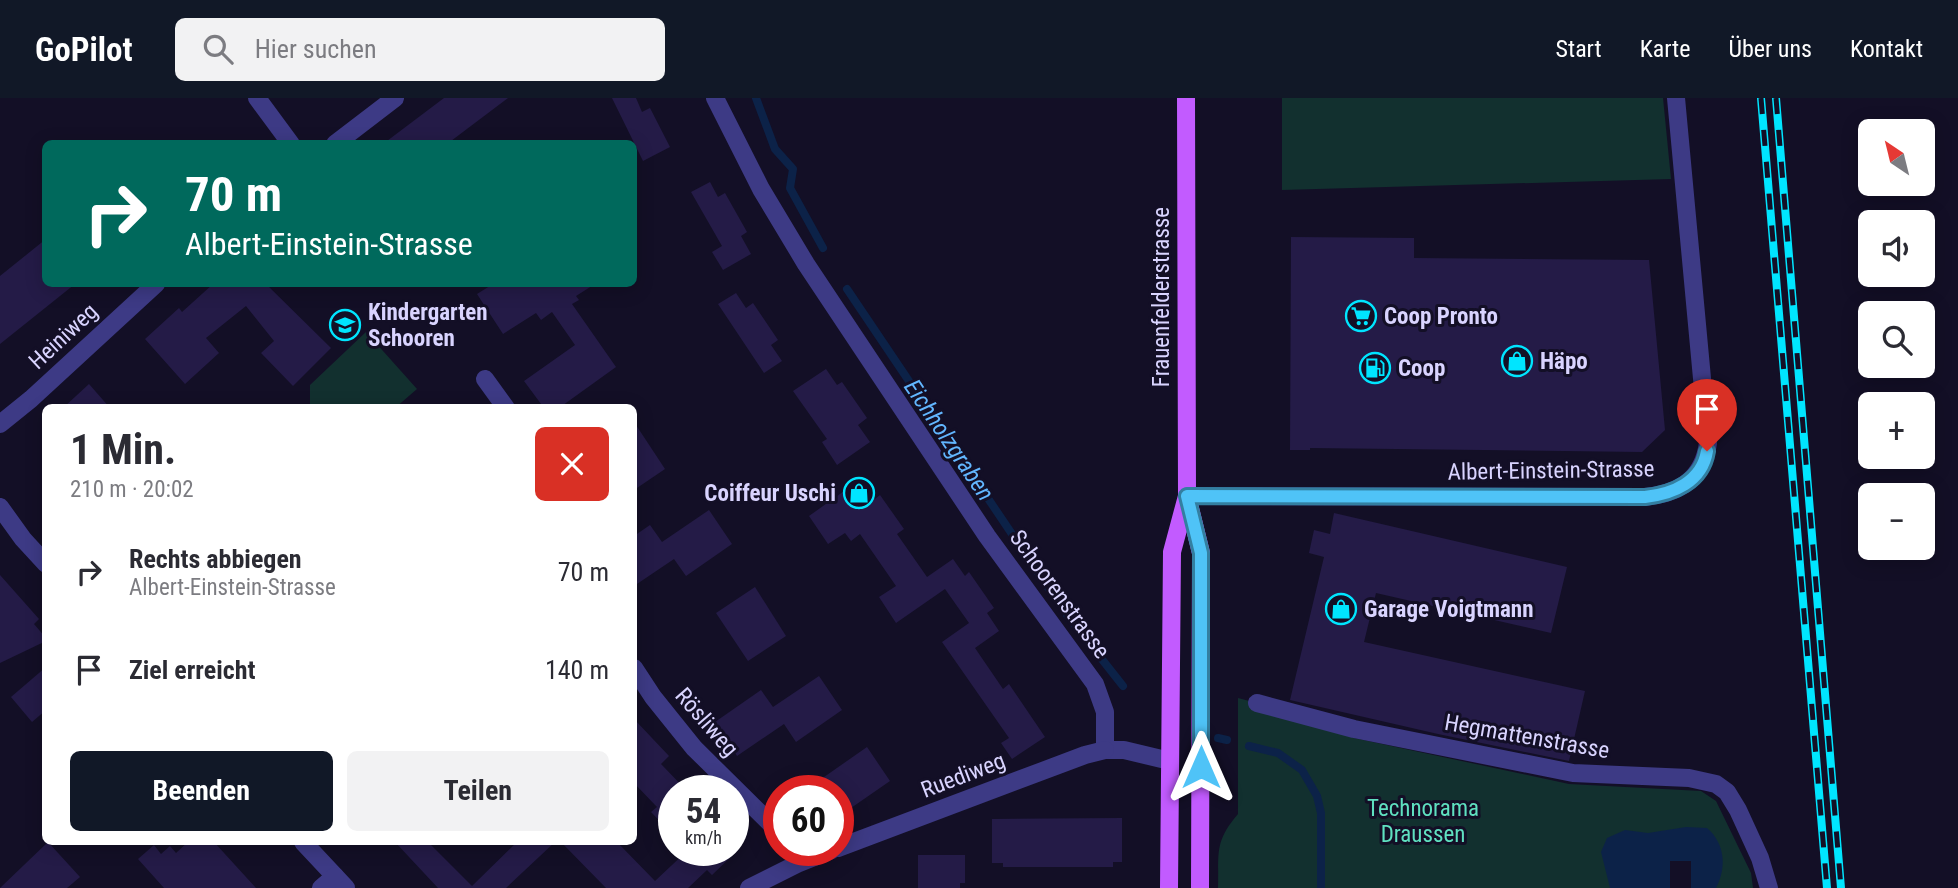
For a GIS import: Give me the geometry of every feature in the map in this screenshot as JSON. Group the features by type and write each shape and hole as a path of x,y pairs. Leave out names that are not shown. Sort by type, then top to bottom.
{"main road":[{"name":"Frauenfelderstrasse","path":"1186,98 1187,496 1201,553 1200,888"},
{"name":"Frauenfelderstrasse","path":"1169,888 1172,552 1187,496"}],"street":[{"path":"257,98 288,140"},
{"path":"340,140 395,98"},
{"name":"Schoorenstrasse","path":"715,98 761,189 806,264 987,536 1095,684 1105,712 1105,750"},
{"name":"Albert-Einstein-Strasse","path":"1187,496 1645,497 1665,494 1687,483 1703,464 1708,443 1676,98"},
{"name":"Heiniweg","path":"0,423 31,400 153,287"},
{"path":"485,379 503,404"},
{"path":"0,507 42,560"},
{"name":"Rösliweg","path":"637,672 694,748 763,816"},
{"name":"Hegmattenstrasse","path":"1257,703 1354,729 1573,773 1689,778 1716,784 1727,792 1734,802 1760,858 1769,888"},
{"path":"1105,750 1124,750 1170,761"},
{"name":"Ruediweg","path":"854,842 1092,752 1105,750"},
{"path":"305,845 334,884"},
{"path":"749,888 781,866"}],"green space":[{"path":"1282,98 1663,98 1671,179 1282,190"},
{"path":"366,332 417,389 400,404 310,404 310,385"},
{"name":"Technorama Draussen","path":"1238,698 1354,729 1354,738 1569,784 1701,791 1716,801 1751,873 1753,888 1218,888 1221,840 1238,814"}],"water":[{"path":"1686,827 1707,828 1718,841 1723,864 1716,888 1610,888 1601,852 1607,838 1625,830 1648,833"}],"pier":[{"path":"1670,861 1691,861 1691,888 1670,888"}],"building":[{"path":"444,98 508,98 452,140 388,140"},
{"path":"612,98 636,98 642,112 650,108 670,147 643,161 637,149 637,140 633,140"},
{"path":"710,182 718,197 725,193 747,232 741,236 751,254 723,270 712,252 722,246 691,192"},
{"path":"1291,237 1414,238 1414,258 1649,260 1665,430 1642,452 1310,448 1290,450"},
{"path":"42,242 42,287 71,287 0,344 0,276"},
{"path":"210,287 269,287 331,348 293,386 261,353 274,341 246,306 206,338 219,353 185,384 145,339 179,308 182,312"},
{"path":"488,287 590,287 576,296 579,300 572,304 616,367 565,404 541,404 524,381 575,345 552,312 541,320 536,313 503,334 477,294"},
{"path":"736,293 746,308 753,303 778,340 771,345 782,361 764,373 718,304"},
{"path":"826,369 837,385 842,382 867,418 858,425 870,442 837,465 822,442 827,439 793,391"},
{"path":"89,384 106,404 67,404"},
{"path":"637,427 665,469 637,488"},
{"path":"861,479 875,499 880,495 904,529 897,534 927,577 953,559 965,576 969,572 994,608 987,613 999,631 975,648 1003,689 1009,684 1045,737 1012,759 1001,743 1009,738 942,642 969,623 945,589 896,623 879,597 896,586 860,534 851,541 845,533 828,544 809,516"},
{"path":"709,510 732,544 686,576 674,559 637,584 637,534 650,525 662,542"},
{"path":"1334,513 1567,567 1551,633 1376,593 1364,642 1585,691 1569,761 1290,700 1324,557 1309,553 1314,530 1330,534"},
{"path":"0,575 39,619 34,624 42,633 42,643 0,663"},
{"path":"755,587 786,636 748,661 716,613"},
{"path":"42,670 42,713 32,722 11,697"},
{"path":"819,676 842,710 796,742 784,724 737,756 715,722 761,690 773,707"},
{"path":"637,722 669,756 661,764 672,775 658,775 658,819 651,812 657,807 637,786"},
{"path":"867,747 890,781 854,806 854,775 827,775"},
{"path":"1122,818 1122,862 1113,862 1113,867 1003,867 1003,863 992,863 992,819"},
{"path":"45,845 51,845 80,877 67,888 0,888"},
{"path":"154,845 161,854 170,846 176,853 185,845 217,845 256,888 164,888 138,859"},
{"path":"398,845 431,845 472,886 514,845 552,845 506,888 438,888"},
{"path":"564,845 620,845 655,881 671,866 721,866 712,875 707,870 688,888 606,888"},
{"path":"918,855 965,855 965,883 960,883 960,888 918,888"}],"waterway":[{"name":"Eichholzgraben","path":"756,98 775,149 793,169 790,188 823,248"},
{"name":"Eichholzgraben","path":"847,289 1051,592"},
{"name":"Eichholzgraben","path":"1067,615 1123,686"},
{"name":"Eichholzgraben","path":"1218,738 1227,740"},
{"name":"Eichholzgraben","path":"1249,746 1278,753 1302,770 1317,796 1321,813 1321,888"}],"railway":[{"path":"1761,98 1827,888"},
{"path":"1776,98 1841,888"}],"place":[{"name":"Coop Pronto","path":"1361,316"},
{"name":"Kindergarten Schooren","path":"345,325"},
{"name":"Häpo","path":"1517,361"},
{"name":"Coop","path":"1375,368"},
{"name":"Coiffeur Uschi","path":"859,493"},
{"name":"Garage Voigtmann","path":"1341,609"}],"route":[{"path":"1201,767 1201,553 1187,496 1657,496 1680,488 1693,478 1706,458 1707,451"}]}
